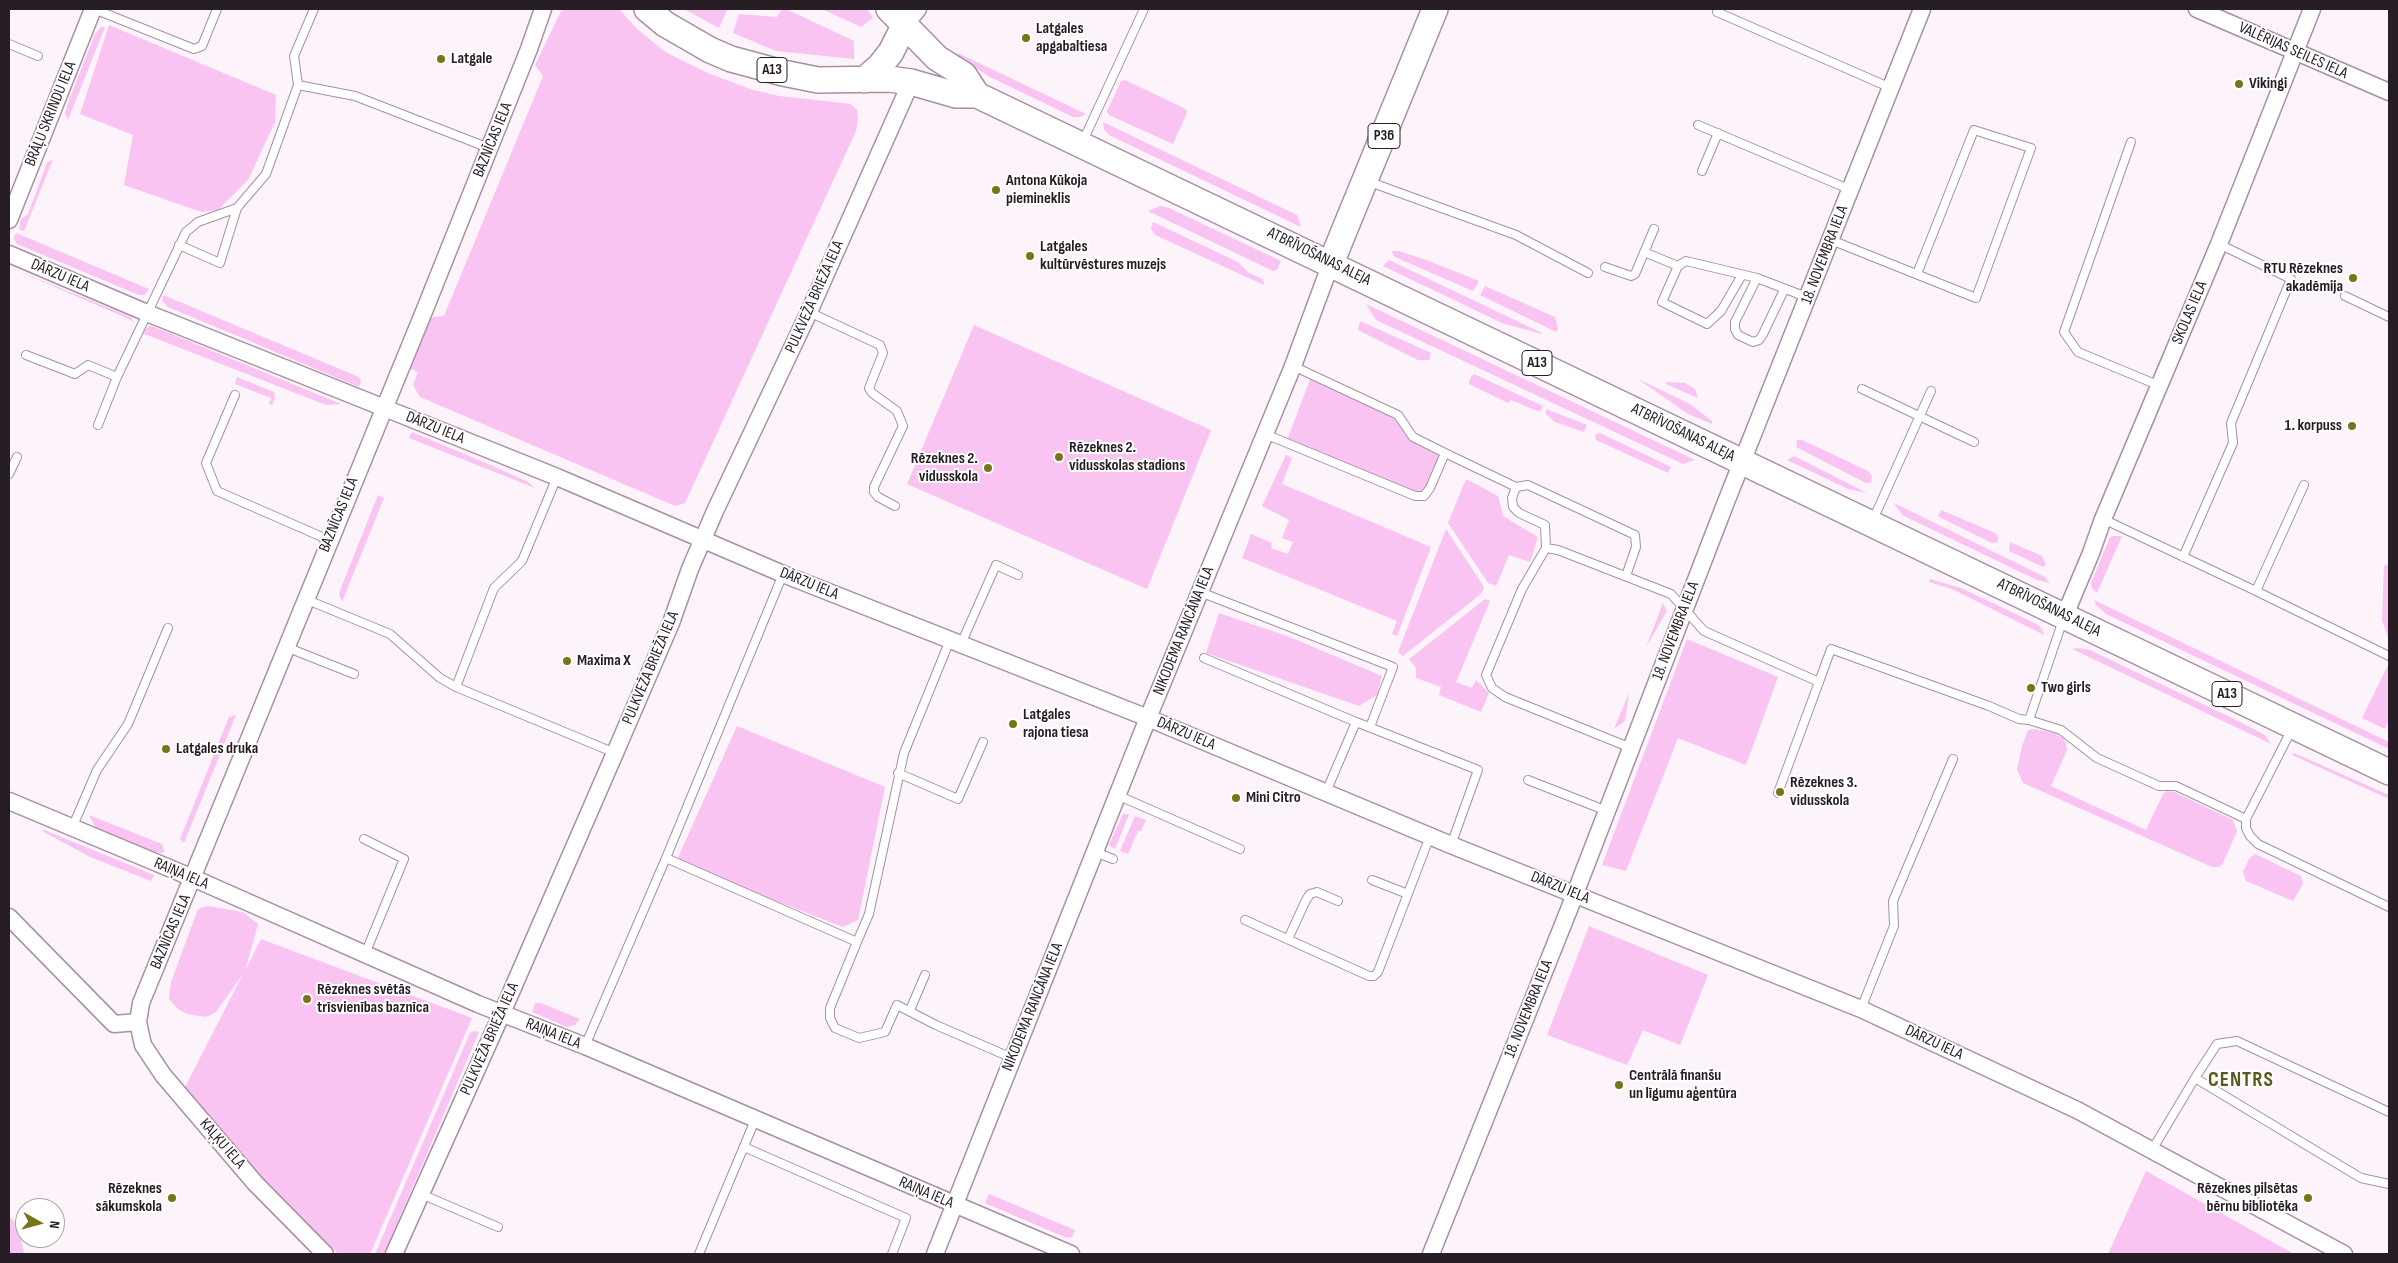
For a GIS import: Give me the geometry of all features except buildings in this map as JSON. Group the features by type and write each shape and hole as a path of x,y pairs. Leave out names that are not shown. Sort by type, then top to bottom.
{"main road":[{"name":"ATBRĪVOŠANAS ALEJA","path":"648,9 665,24 710,50 731,59 784,74 818,80 889,79 911,82 956,95 978,95 2389,772"},
{"name":"NIKODEMA RANCĀNA IELA","path":"1331,263 1435,9"},
{"name":"ATBRĪVOŠANAS ALEJA","path":"903,14 937,58 964,75 978,95"},
{"path":"864,80 880,66 891,52 903,14"}],"street":[{"name":"BRĀĻU SKRINDU IELA","path":"9,220 94,9"},
{"name":"BAZNĪCAS IELA","path":"138,1022 144,994 194,878 305,598 490,148 543,9"},
{"name":"18. NOVEMBRA IELA","path":"1431,1254 1575,894 1685,608 1922,9"},
{"name":"VALĒRIJAS SEILES IELA","path":"2197,9 2216,13 2294,51 2389,92"},
{"name":"SKOLAS IELA","path":"2065,615 2091,553 2102,519 2219,244 2312,9"},
{"name":"PULKVEŽA BRIEŽA IELA","path":"394,1254 502,1013 615,753 671,623 703,540 809,312 911,82"},
{"name":"DĀRZU IELA","path":"9,254 147,313 557,478 783,574 1148,718 1451,845 1861,1009 2077,1110 2344,1254"},
{"name":"NIKODEMA RANCĀNA IELA","path":"935,1254 1148,718 1293,366 1331,263"},
{"name":"RAIŅA IELA","path":"9,801 194,878 502,1013 584,1046 1071,1254"},
{"path":"9,917 114,1024 138,1022"},
{"name":"KAĻĶU IELA","path":"138,1022 143,1046 169,1082 256,1183 325,1254"}],"lane":[{"path":"94,9 194,49 202,46 218,9"},
{"path":"179,245 220,263 238,208 266,174 298,85 294,56 314,9"},
{"path":"1081,144 1144,9"},
{"path":"1717,12 1891,88"},
{"path":"9,44 38,56"},
{"path":"298,85 355,96 490,148"},
{"path":"1698,125 1850,190"},
{"path":"1831,240 1976,298 2030,148 1974,130 1917,274"},
{"path":"1702,171 1718,133"},
{"path":"2131,142 2064,332 2078,352 2160,386"},
{"path":"1366,181 1516,234 1588,274"},
{"path":"98,425 117,377 186,232 198,222 238,208"},
{"path":"1605,267 1631,276 1635,274 1654,229"},
{"path":"2183,556 2233,443 2231,423 2291,279 2219,244"},
{"path":"1644,252 1678,266"},
{"path":"1742,275 1721,311 1707,324 1662,302 1678,266 1686,261 1756,278 1809,298"},
{"path":"1756,278 1735,322 1735,329 1738,334 1753,342 1759,340 1763,334 1784,290"},
{"path":"2345,296 2389,317"},
{"path":"809,312 880,345 884,353 870,388 872,394 897,411 903,426 874,487 874,492 878,497 895,506"},
{"path":"26,354 75,374 88,365 117,377"},
{"path":"1293,366 1398,415 1413,437 1445,453 1516,487 1528,485 1635,535 1636,547 1626,576"},
{"path":"1862,389 1974,442"},
{"path":"1871,524 1931,391"},
{"path":"235,395 206,463 217,490 329,540"},
{"path":"1265,434 1415,496 1424,496 1430,488 1445,453"},
{"path":"9,474 17,457"},
{"path":"456,687 494,588 522,561 557,478"},
{"path":"2256,591 2304,485"},
{"path":"1516,487 1512,498 1513,507 1519,513 1544,525 1546,548 1522,589 1486,675 1492,688 1505,697 1631,748"},
{"path":"2102,519 2183,556 2389,656"},
{"path":"1546,548 1558,550 1671,594 1704,631 1818,682"},
{"path":"1012,1058 936,1025 897,1005 885,1032 859,1038 835,1028 830,1018 830,1008 869,914 898,773 904,753 956,642 996,565 1018,575"},
{"path":"584,1046 666,858 783,574"},
{"path":"1200,592 1393,667 1370,728"},
{"path":"305,598 390,634 440,678 456,687 615,753"},
{"path":"2030,720 2065,615"},
{"path":"72,828 97,770 128,724 168,628"},
{"path":"286,646 354,674"},
{"path":"1778,793 1831,649 1989,706 2019,719 2030,720 2061,730 2097,758 2159,786 2176,786 2246,819"},
{"path":"1204,658 1370,728 1478,770 1451,845"},
{"path":"1326,793 1356,722"},
{"path":"2294,726 2246,819 2246,828 2250,836 2258,844 2389,908"},
{"path":"898,773 958,799 983,742"},
{"path":"1861,1009 1894,926 1893,901 1953,759"},
{"path":"1528,780 1607,811"},
{"path":"1117,795 1240,849"},
{"path":"1246,920 1368,976 1374,976 1378,972 1430,836"},
{"path":"364,839 404,859 365,954"},
{"path":"1095,852 1113,859"},
{"path":"666,858 857,942"},
{"path":"1372,880 1408,894"},
{"path":"1288,939 1310,894 1317,892 1338,901"},
{"path":"910,1010 925,975"},
{"path":"2152,1150 2217,1044 2237,1041 2389,1112"},
{"path":"2195,1078 2361,1178 2387,1182"},
{"path":"699,1254 755,1120"},
{"path":"744,1146 906,1218 892,1254"},
{"path":"421,1194 498,1227"}],"shaded area":[{"path":"562,9 619,9 637,29 667,53 708,73 750,89 779,96 851,104 857,110 856,131 685,503 675,506 420,397 413,385 418,372 409,368 430,317 444,316 543,76 535,65"},
{"path":"684,9 726,9 727,10 719,28"},
{"path":"782,9 786,9 854,41 854,59 776,51 733,33 739,14 777,17"},
{"path":"822,9 867,9 873,18 861,27"},
{"path":"109,25 276,95 275,122 248,180 218,210 201,212 124,185 133,135 80,114"},
{"path":"101,27 105,27 68,120 65,113 69,100 95,34"},
{"path":"958,53 1086,114 1080,117 1073,117 988,76 957,55"},
{"path":"1125,80 1186,109 1187,113 1173,144 1109,115 1107,111 1121,81"},
{"path":"1103,122 1297,215 1301,227 1109,135 1104,129"},
{"path":"53,159 25,229 24,231 19,229 21,219 28,214 47,163"},
{"path":"1160,206 1169,208 1281,261 1277,270 1273,271 1148,211"},
{"path":"1153,222 1238,262 1249,273 1263,279 1264,285 1155,235 1151,229"},
{"path":"16,233 149,289 144,295 139,295 17,244 14,238"},
{"path":"1391,251 1399,251 1426,260 1479,281 1473,291 1395,257"},
{"path":"1389,260 1542,334 1502,323 1383,266"},
{"path":"9,267 131,317 134,323 129,319"},
{"path":"1485,286 1555,317 1558,328 1556,332 1480,295"},
{"path":"163,295 359,377 361,381 359,387 168,307 162,301"},
{"path":"1366,304 1695,460 1683,464 1376,320"},
{"path":"1360,321 1431,353 1429,360 1418,360 1358,330"},
{"name":"Rēzeknes 2. vidusskolas stadions","path":"974,325 1211,430 1147,589 907,484"},
{"path":"149,326 341,404 326,405 142,333"},
{"path":"1312,374 1398,415 1413,437 1445,453 1424,496 1286,443"},
{"path":"1474,374 1543,406 1540,412 1511,400 1508,403 1469,384 1470,378"},
{"path":"237,377 274,392 275,398 272,405 269,404 271,398 235,384"},
{"path":"1638,379 1690,404 1712,421 1712,424 1688,414"},
{"path":"1666,382 1685,383 1695,389 1698,398 1666,384"},
{"path":"1546,409 1587,425 1584,432 1555,422 1546,414"},
{"path":"412,432 493,466 528,482 535,488 409,438"},
{"path":"1600,433 1671,467 1668,473 1596,440 1595,435"},
{"path":"1797,440 1802,440 1868,471 1872,476 1871,483 1866,483 1796,447"},
{"path":"1286,455 1292,458 1282,484 1431,547 1397,636 1392,634 1397,621 1242,558 1251,534 1272,543 1271,548 1288,554 1293,542 1282,538 1289,520 1262,506"},
{"path":"1794,456 1867,493 1848,489 1787,460"},
{"path":"1466,479 1498,496 1503,516 1538,537 1530,562 1509,555 1496,586 1488,583 1448,523"},
{"path":"378,495 384,498 342,602 339,593"},
{"path":"1894,503 2045,577 2050,583 2037,580 1902,515"},
{"path":"1941,510 1995,533 1998,537 1998,542 1992,543 1941,518 1938,516"},
{"path":"1446,529 1484,587 1481,594 1403,656 1398,652"},
{"path":"2122,536 2097,593 2092,588 2091,583 2110,537"},
{"path":"2010,542 2042,556 2046,565 2043,567 2009,551"},
{"path":"2389,564 2389,639 2382,621 2384,566"},
{"path":"1930,579 1961,588 2037,624 2042,629 2044,635 1954,590 1929,582"},
{"path":"1485,599 1490,601 1456,682 1472,688 1476,680 1489,693 1481,712 1439,695 1441,687 1416,678 1416,668 1409,659"},
{"path":"2094,600 2389,742 2389,749 2106,614 2096,605"},
{"path":"1663,603 1667,611 1646,647"},
{"path":"1219,613 1287,636 1382,676 1377,695 1359,706 1206,653"},
{"path":"1687,639 1778,677 1746,765 1678,738 1626,871 1602,865"},
{"path":"2072,649 2090,650 2236,720 2265,735 2271,744"},
{"path":"2389,663 2389,721 2385,729 2362,718"},
{"path":"1629,693 1625,721 1614,729"},
{"path":"236,715 184,843 180,839 229,717"},
{"path":"737,726 885,787 858,920 843,927 676,862"},
{"path":"2035,729 2054,733 2063,738 2066,743 2067,750 2051,786 2146,830 2163,794 2167,791 2174,792 2233,820 2237,831 2223,863 2219,867 2212,867 2023,783 2017,769 2022,746 2028,730"},
{"path":"2294,753 2389,795 2389,799 2292,755"},
{"path":"1123,814 1129,814 1115,849 1109,845"},
{"path":"89,815 162,844 164,851 162,853 153,852 100,831 95,827"},
{"path":"1135,816 1146,820 1141,831 1138,831 1128,854 1120,851"},
{"path":"42,829 154,875 151,881 90,857 44,832"},
{"path":"2255,854 2301,876 2303,884 2293,901 2246,881 2243,872 2249,859"},
{"path":"208,906 243,912 258,924 245,971 261,939 472,1018 370,1254 338,1254 181,1095 243,974 216,1012 206,1017 187,1014 178,1009 169,999 171,982 198,909"},
{"path":"1589,926 1708,975 1680,1045 1643,1030 1627,1065 1547,1035"},
{"path":"535,1003 541,1003 580,1019 575,1025 567,1027 532,1012"},
{"path":"474,1031 479,1032 384,1254 375,1254 470,1033"},
{"path":"2146,1171 2294,1254 2108,1254"},
{"path":"989,1194 1075,1230 1072,1237 1067,1238 985,1203"},
{"path":"9,1216 15,1223 15,1248 23,1248 24,1254 9,1254"}],"place":[{"name":"Latgales apgabaltiesa","path":"1026,38"},
{"name":"Latgale","path":"441,59"},
{"name":"Vikingi","path":"2239,84"},
{"name":"Antona Kūkoja piemineklis","path":"996,190"},
{"name":"Latgales kultūrvēstures muzejs","path":"1030,256"},
{"name":"RTU Rēzeknes akadēmija","path":"2353,278"},
{"name":"1. korpuss","path":"2352,426"},
{"name":"Rēzeknes 2. vidusskolas stadions","path":"1059,457"},
{"name":"Rēzeknes 2. vidusskola","path":"988,468"},
{"name":"Maxima X","path":"567,661"},
{"name":"Two girls","path":"2031,688"},
{"name":"Latgales rajona tiesa","path":"1013,724"},
{"name":"Latgales druka","path":"166,749"},
{"name":"Rēzeknes 3. vidusskola","path":"1780,792"},
{"name":"Mini Citro","path":"1236,798"},
{"name":"Rēzeknes svētās trīsvienības baznīca","path":"307,999"},
{"name":"Centrālā finanšu un līgumu aģentūra","path":"1619,1085"},
{"name":"Rēzeknes sākumskola","path":"172,1198"},
{"name":"Rēzeknes pilsētas bērnu bibliotēka","path":"2308,1198"}],"district":[{"name":"CENTRS","path":"2241,1081"}]}
